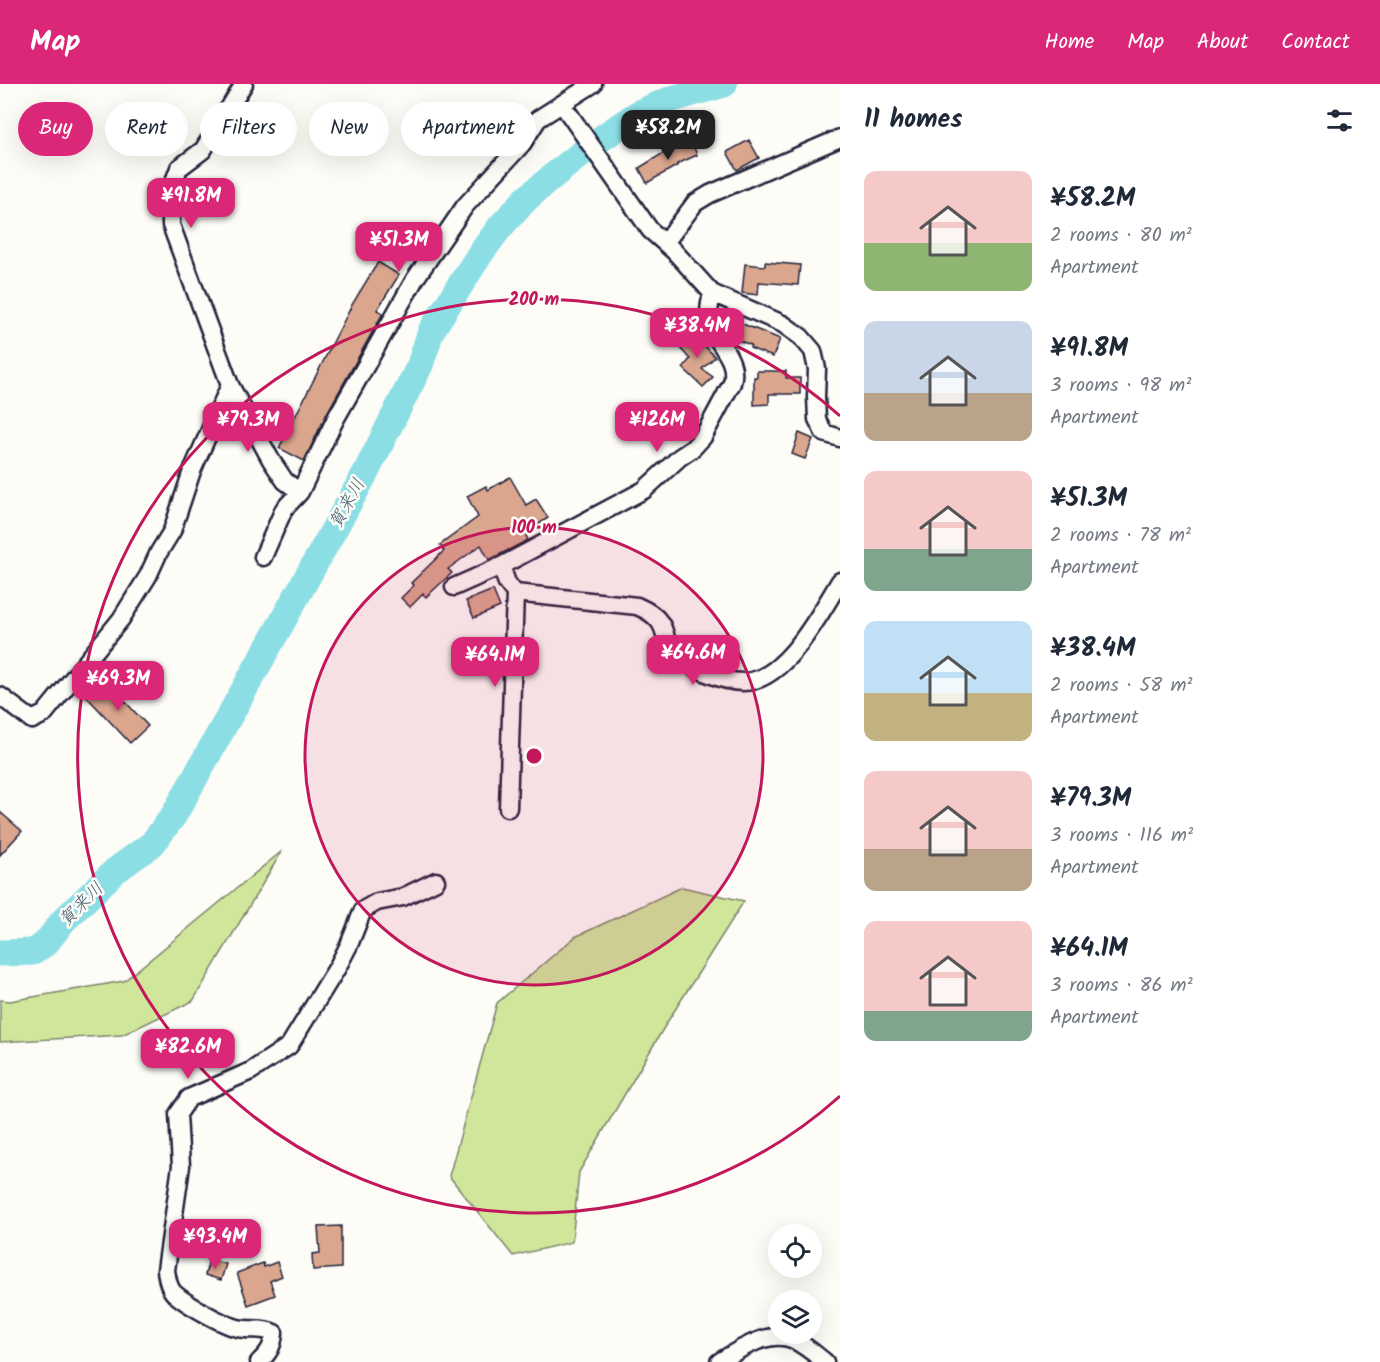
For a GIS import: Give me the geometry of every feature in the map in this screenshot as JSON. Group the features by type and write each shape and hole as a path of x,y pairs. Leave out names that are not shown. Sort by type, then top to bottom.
{"street":[{"path":"244,84 203,150 179,168 171,204 171,225 230,385 285,481 300,492"},
{"path":"262,557 284,509 300,492 336,418 415,279 465,206 522,144 538,119 593,84"},
{"path":"562,104 650,230 712,292 783,324 801,337 813,351 817,369 817,418 824,433 840,438"},
{"path":"665,243 695,203 840,138"},
{"path":"454,587 501,566 644,489 703,437 735,373 733,364 713,331 710,321 709,309 712,292"},
{"path":"0,696 32,720 44,714 121,619 172,531 192,471 230,385"},
{"path":"501,566 507,583 515,593 508,808"},
{"path":"515,593 637,606 651,612 662,623 669,653 714,676 743,682 756,679 777,669 813,625 840,581"},
{"path":"259,1362 273,1344 274,1333 265,1329 251,1331 225,1323 172,1291 168,1282 166,1270 181,1166 178,1114 189,1098 251,1071 289,1046 337,968 363,910 377,902 403,897 436,881"},
{"path":"719,1362 766,1338 791,1339 825,1362"}],"green space":[{"path":"282,851 193,1001 122,1035 0,1042 0,1000 10,1001 124,981"},
{"path":"682,887 744,901 666,1024 579,1172 572,1242 513,1256 449,1176 497,1003 575,937"}],"building":[{"path":"691,140 697,155 677,164 647,183 639,168 670,149"},
{"path":"749,140 759,158 737,170 727,152"},
{"path":"378,262 399,275 377,310 383,313 327,413 304,461 279,448 353,303"},
{"path":"765,262 800,265 798,285 759,282 758,295 742,293 745,264 765,266"},
{"path":"733,320 780,339 773,357 750,348 751,345 729,337"},
{"path":"693,333 715,357 702,369 713,377 703,387 683,368 690,359 678,346"},
{"path":"757,371 786,371 786,378 800,378 800,394 769,394 769,404 754,405 754,377 757,377"},
{"path":"799,433 813,439 805,459 792,454"},
{"path":"510,477 526,505 536,499 548,518 525,533 528,540 489,560 481,545 448,569 452,573 426,597 423,594 410,607 401,598 414,585 411,583 444,551 440,545 478,517 467,496 486,486 488,490"},
{"path":"493,590 500,607 474,618 466,601"},
{"path":"105,680 148,726 130,743 87,697"},
{"path":"0,812 22,831 0,855"},
{"path":"341,1226 341,1268 313,1270 312,1254 320,1253 318,1227"},
{"path":"209,1260 226,1264 221,1280 205,1275"},
{"path":"277,1262 282,1276 270,1281 275,1295 248,1305 237,1273 263,1263 264,1267"}],"waterway":[{"name":"賀来川","path":"0,953 33,952 46,943 63,921 115,871 152,844 174,815 365,474 420,365 431,331 480,254 501,226 526,199 553,176 596,142 639,113 672,99 724,84"}]}
